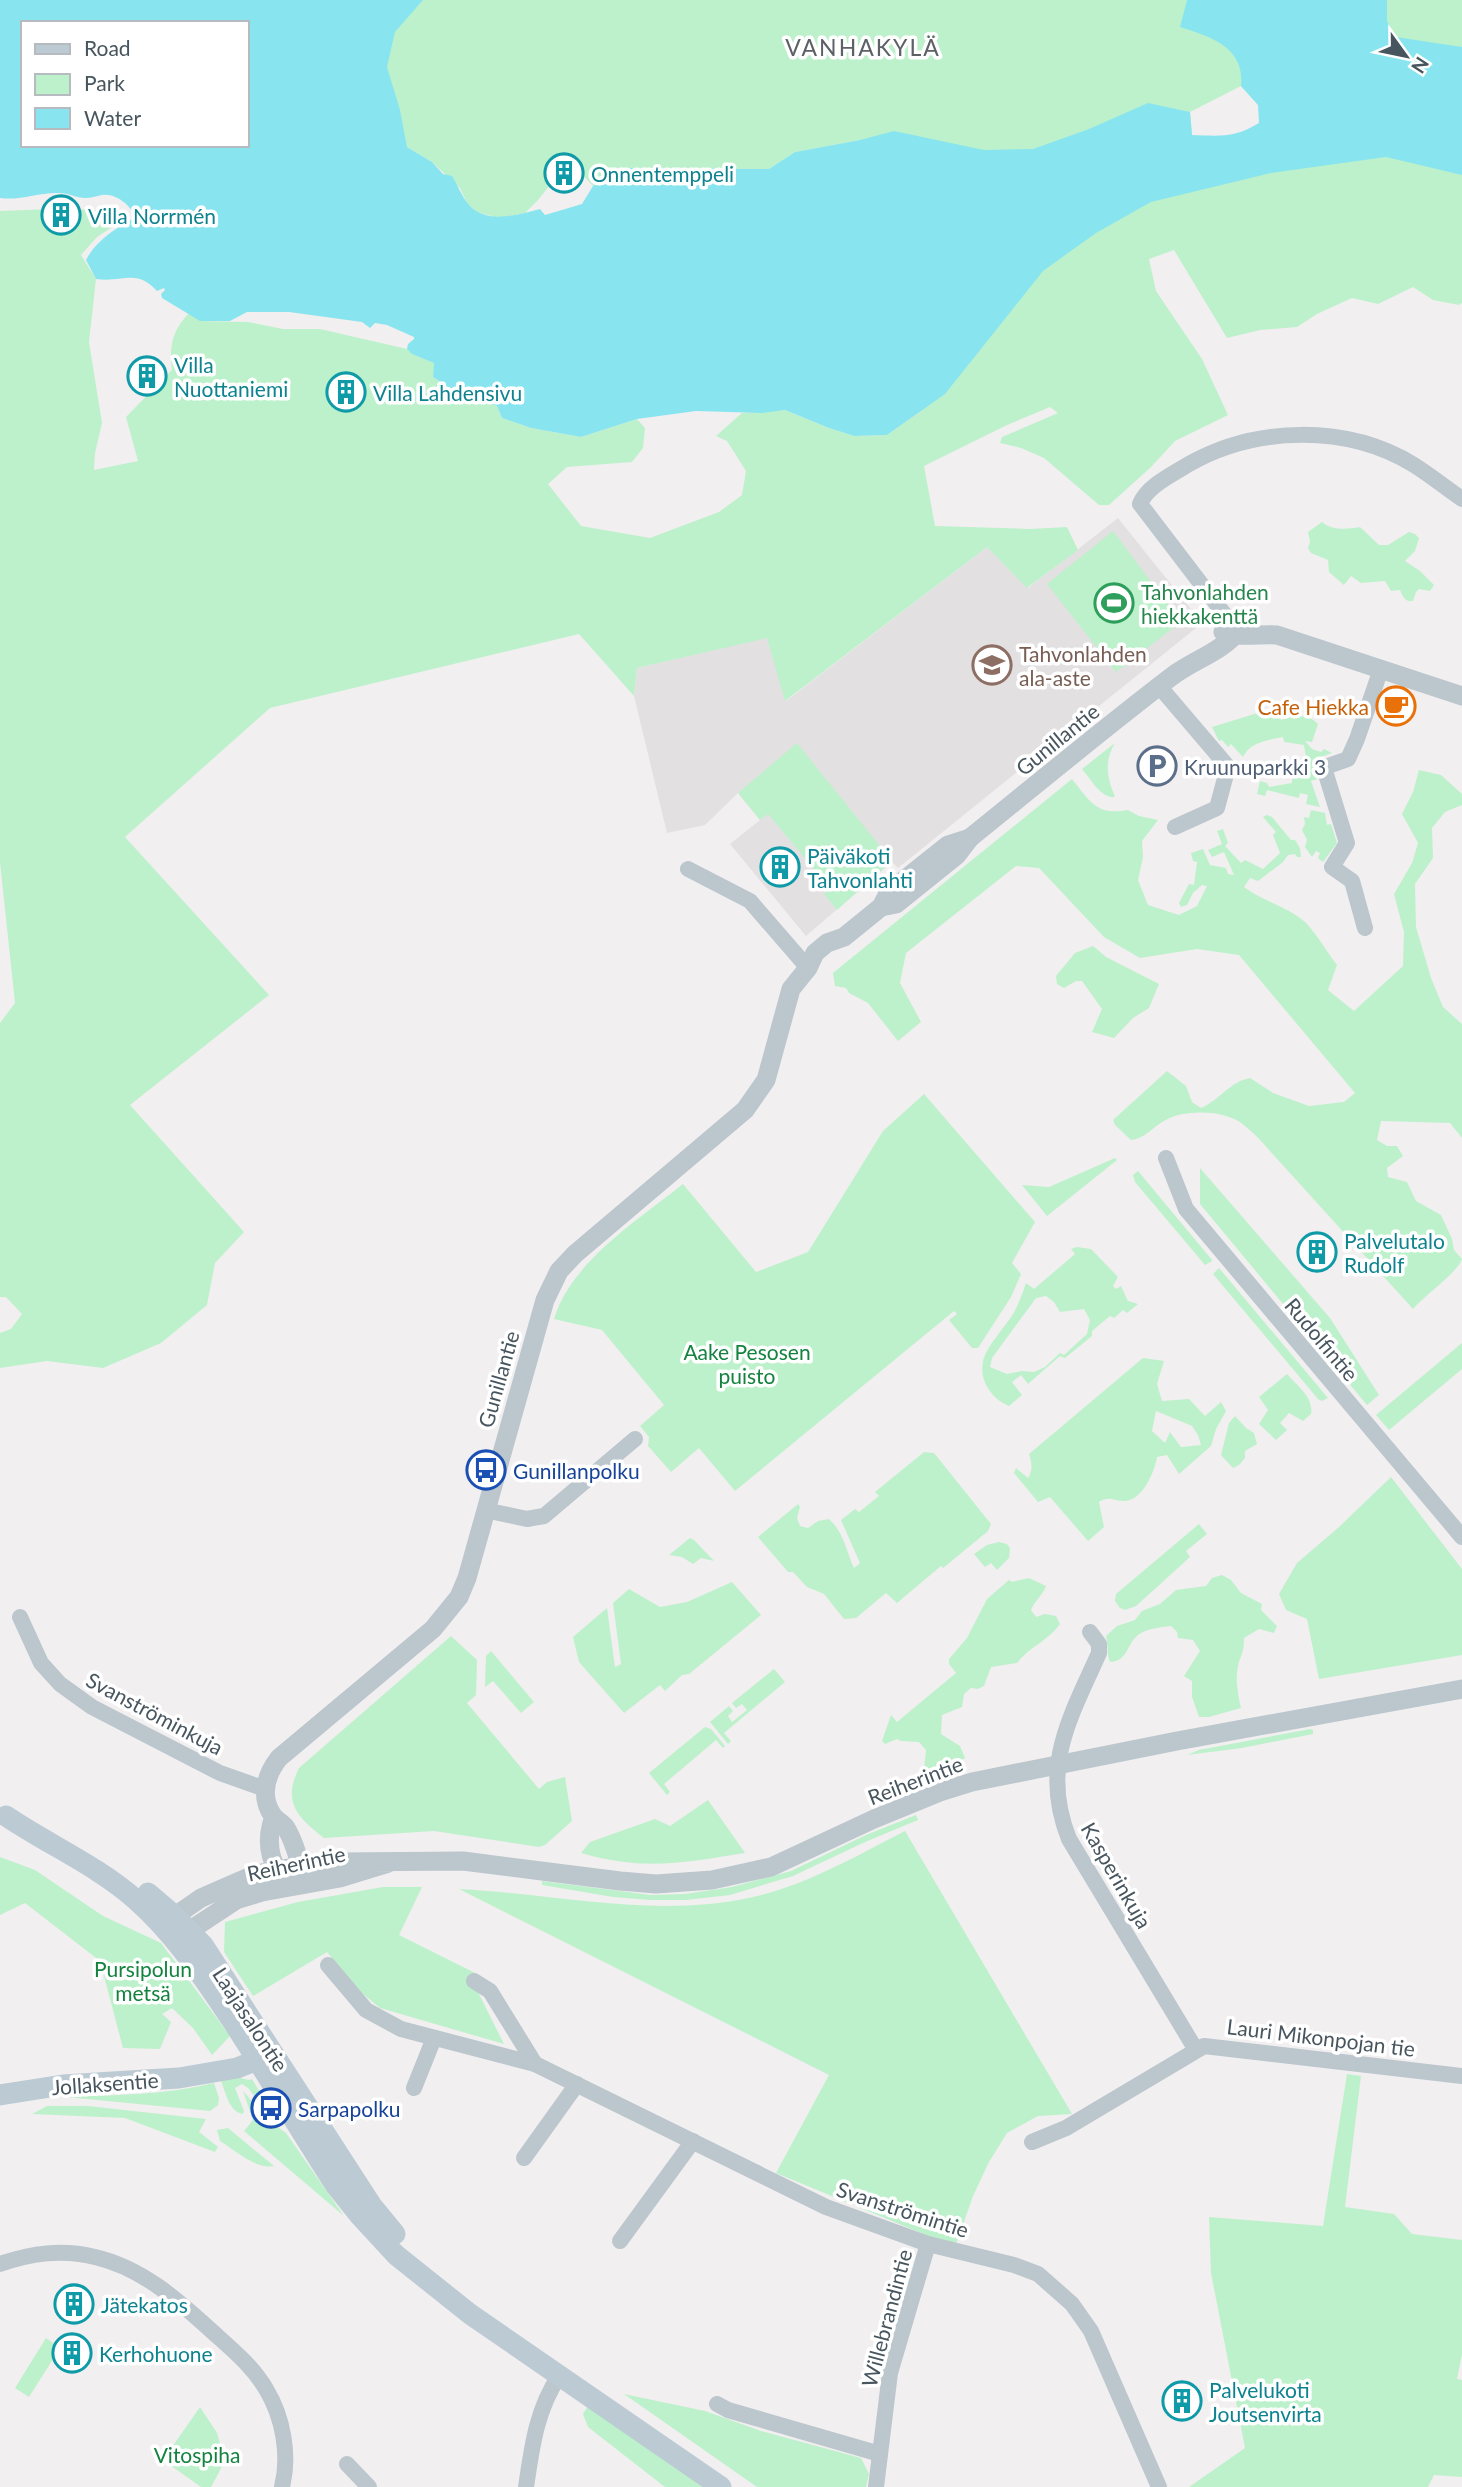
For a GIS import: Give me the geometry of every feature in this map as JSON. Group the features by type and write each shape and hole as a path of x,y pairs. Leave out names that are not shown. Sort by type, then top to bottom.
{"main road":[{"name":"Laajasalontie","path":"3,1815 36,1824 82,1847 125,1874 178,1927 203,1945 249,2055 438,2287 470,2314 720,2487"},
{"name":"Jollaksentie","path":"0,2095 63,2085 178,2078 210,2071 249,2055"}],"street":[{"path":"1234,636 1228,619 1140,504 1150,490 1178,470 1202,457 1242,442 1280,436 1316,435 1348,440 1394,455 1413,464 1462,499"},
{"name":"Gunillantie","path":"265,1790 270,1771 279,1758 433,1629 459,1597 467,1578 551,1284 575,1254 745,1110 766,1080 791,989 797,979 808,968 835,954 844,937 881,907 889,892 948,845 970,838 1166,681 1197,646 1223,632 1234,636 1277,635 1462,696"},
{"path":"1365,928 1352,881 1332,867 1347,843 1325,771 1328,766 1348,759 1381,669"},
{"path":"1166,681 1228,767 1217,808 1175,827"},
{"path":"688,869 750,901 808,968"},
{"name":"Rudolfintie","path":"1166,1158 1186,1209 1462,1537"},
{"path":"485,1510 527,1519 544,1516 635,1439"},
{"name":"Svanströminkuja","path":"20,1617 41,1662 74,1695 92,1707 220,1773 265,1790"},
{"name":"Kasperinkuja","path":"1090,1632 1098,1644 1099,1653 1063,1733 1057,1765 1061,1813 1069,1839 1196,2050"},
{"name":"Reiherintie","path":"178,1927 197,1900 224,1887 275,1870 338,1862 463,1861 656,1884 712,1880 771,1867 940,1792 1003,1774 1462,1689"},
{"path":"265,1790 274,1817 286,1828 299,1866 290,1887 275,1870 268,1832 274,1817"},
{"name":"Reiherintie","path":"178,1927 236,1900 340,1878 389,1863"},
{"name":"Svanströmintie","path":"328,1965 366,2010 401,2029 535,2064 826,2207 928,2244 1029,2270 1047,2280 1066,2298 1091,2331 1158,2487"},
{"path":"474,1981 490,1991 535,2064"},
{"path":"414,2088 434,2038"},
{"name":"Lauri Mikonpojan tie","path":"1032,2142 1066,2128 1196,2050 1213,2045 1462,2076"},
{"path":"524,2158 578,2084"},
{"path":"620,2241 693,2141"},
{"name":"Willebrandintie","path":"876,2487 890,2373 928,2244"},
{"path":"0,2264 56,2251 94,2257 116,2263 141,2275 172,2297 243,2359 268,2391 282,2429 285,2475 282,2487"},
{"path":"526,2487 536,2425 548,2392 559,2376"},
{"path":"717,2404 728,2410 880,2454"},
{"path":"346,2464 369,2487"}],"shaded area":[{"name":"Tahvonlahden ala-aste","path":"1118,518 1198,618 1196,628 898,868 892,862 806,936 730,844 760,820 738,793 705,825 667,833 634,696 637,668 767,637 786,701 987,547 1028,588"}],"green space":[{"path":"374,0 1277,0 1258,105 1241,86 1190,112 1192,135 1215,178 1462,138 1462,303 1459,305 1433,300 1413,287 1378,304 1352,298 1317,314 1297,327 1260,330 1227,338 1174,250 1149,259 1156,291 1202,359 1228,415 1175,441 1109,505 1099,505 1044,458 1000,443 1002,437 1058,413 1050,407 924,466 935,526 1030,529 1067,527 1078,550 1027,588 987,547 785,701 767,638 637,668 634,696 579,634 270,708 125,837 269,995 130,1105 244,1232 215,1263 207,1305 161,1343 103,1368 47,1361 0,1368 0,1333 11,1329 22,1314 6,1297 0,1297 0,1023 15,1003 0,862 0,211 52,209 52,223 71,224 72,209 117,211 117,224 97,237 81,255 96,279 89,342 102,423 94,470 138,461 126,417 172,370 173,339 189,313 201,321 248,322 283,329 320,329 407,349 412,354 435,363 433,377 459,399 482,400 497,406 502,418 531,428 581,437 637,419 645,428 643,448 632,462 567,467 548,484 581,526 650,538 719,512 742,495 746,471 727,441 716,436 742,413 785,410 854,436 887,435 921,411 951,316 860,140 795,152 769,169 625,168 593,186 580,172 561,166 550,185 525,213 498,218 477,212 467,203 460,188 432,162 407,147 374,119"},
{"path":"1387,0 1462,0 1462,82 1396,37 1387,21"},
{"path":"1322,522 1335,528 1360,527 1379,545 1388,545 1409,532 1415,534 1419,538 1415,551 1405,561 1434,585 1430,591 1419,589 1413,601 1408,601 1400,590 1391,591 1385,581 1361,583 1351,576 1344,585 1329,572 1328,560 1311,553 1308,548 1308,532"},
{"name":"Tahvonlahden hiekkakenttä","path":"1113,531 1181,622 1116,672 1047,584"},
{"path":"1261,712 1263,717 1278,712 1281,720 1305,717 1318,724 1312,742 1305,741 1312,749 1321,752 1324,749 1332,753 1312,760 1317,779 1311,781 1320,807 1306,804 1308,795 1300,793 1299,798 1267,790 1265,796 1257,794 1260,781 1267,783 1269,787 1292,783 1292,778 1308,768 1304,745 1284,742 1283,737 1277,738 1255,745 1243,757 1231,744 1228,747 1222,740 1219,741 1212,727"},
{"path":"797,743 892,861 837,910 824,894 830,888 768,814 760,820 738,793"},
{"path":"1115,743 1109,756 1108,770 1115,797 1110,797 1101,792 1082,769"},
{"path":"1419,770 1441,775 1462,794 1462,805 1445,812 1432,828 1433,858 1415,884 1416,927 1431,978 1443,1007 1462,1024 1462,1138 1450,1123 1381,1121 1377,1140 1387,1146 1397,1146 1403,1156 1387,1168 1388,1177 1407,1182 1416,1201 1441,1215 1454,1250 1462,1259 1454,1271 1413,1309 1261,1141 1240,1122 1213,1113 1181,1114 1131,1140 1115,1125 1113,1120 1167,1071 1186,1086 1192,1102 1201,1108 1236,1083 1250,1078 1273,1093 1309,1106 1344,1102 1355,1093 1239,955 1197,949 1140,958 1104,937 1039,868 1016,866 906,953 900,983 921,1022 898,1041 868,1003 849,993 846,988 835,986 833,973 1072,779 1089,800 1101,809 1128,810 1139,816 1158,820 1142,841 1143,857 1138,880 1148,905 1179,915 1197,906 1207,886 1202,885 1193,893 1187,905 1181,907 1179,903 1189,884 1194,885 1197,862 1193,861 1191,853 1203,849 1210,865 1226,868 1228,874 1234,875 1224,852 1212,857 1208,850 1222,844 1217,831 1223,829 1228,843 1225,846 1241,863 1245,860 1263,869 1280,853 1273,835 1276,832 1263,817 1272,817 1291,840 1295,840 1301,857 1288,855 1258,881 1250,878 1244,887 1307,924 1337,965 1328,990 1354,1011 1403,966 1404,932 1394,894 1412,863 1418,843 1402,814 1413,792"},
{"path":"1311,810 1325,813 1327,825 1331,824 1337,843 1323,862 1318,858 1320,853 1316,851 1312,857 1305,847 1307,840 1302,830 1304,817 1309,818"},
{"path":"1093,946 1106,957 1159,984 1149,1008 1133,1018 1114,1038 1092,1032 1102,1009 1082,981 1076,981 1064,988 1057,984 1056,976 1075,953"},
{"name":"Aake Pesosen puisto","path":"924,1094 1035,1222 1012,1263 1021,1274 1011,1297 978,1348 972,1348 949,1320 957,1314 954,1311 735,1491 699,1448 671,1472 648,1446 649,1437 640,1426 664,1405 602,1330 554,1319 575,1279 608,1244 683,1184 756,1272 808,1252 883,1131"},
{"path":"1115,1158 1117,1160 1047,1216 1022,1185 1049,1187"},
{"path":"1200,1168 1330,1318 1379,1395 1367,1405 1200,1204"},
{"path":"1138,1171 1212,1261 1205,1265 1135,1182 1133,1175"},
{"path":"1071,1249 1091,1249 1118,1277 1113,1286 1116,1289 1121,1286 1128,1301 1138,1304 1127,1313 1123,1310 1114,1318 1110,1316 1092,1331 1092,1336 1065,1358 1060,1356 1028,1384 1021,1375 1012,1382 1022,1395 1009,1406 992,1394 985,1382 982,1369 985,1356 1013,1314 1026,1283 1034,1289 1075,1254","holes":["1046,1296 1060,1312 1084,1309 1090,1320 1087,1334 1064,1355 1060,1353 1045,1367 1034,1372 1007,1374 990,1367 992,1358 1036,1298"]},
{"path":"1219,1268 1328,1398 1322,1401 1318,1399 1213,1274"},
{"path":"1462,1343 1462,1369 1389,1430 1376,1415"},
{"path":"1143,1358 1164,1361 1157,1384 1162,1401 1189,1399 1205,1416 1221,1402 1226,1411 1216,1429 1211,1446 1179,1474 1167,1455 1157,1457 1151,1477 1138,1495 1126,1501 1109,1499 1099,1502 1104,1527 1088,1541 1050,1497 1038,1502 1014,1473 1016,1468 1028,1478 1032,1466 1029,1454","holes":["1156,1411 1192,1426 1201,1445 1181,1447 1170,1432 1165,1443 1152,1431"]},
{"path":"1287,1374 1310,1402 1311,1414 1303,1421 1289,1413 1280,1423 1287,1430 1276,1440 1259,1424 1268,1410 1259,1397"},
{"path":"1235,1416 1254,1433 1257,1444 1245,1451 1245,1458 1233,1468 1221,1455 1229,1423"},
{"path":"924,1452 934,1453 991,1524 988,1531 897,1603 886,1593 856,1618 844,1619 824,1594 807,1587 793,1572 788,1572 758,1537 798,1504 800,1507 797,1518 800,1526 808,1528 818,1521 829,1519 834,1524 854,1568 860,1563 841,1520 855,1509 859,1512 879,1496 875,1492"},
{"path":"1391,1477 1462,1569 1462,1655 1319,1679 1307,1619 1286,1610 1279,1594 1297,1563"},
{"path":"1199,1524 1207,1534 1186,1551 1190,1557 1136,1606 1125,1610 1120,1608 1115,1601 1116,1594"},
{"path":"690,1538 714,1561 701,1558 693,1564 682,1557 669,1555"},
{"path":"999,1542 1010,1548 1009,1558 997,1570 991,1563 985,1567 974,1554 987,1545"},
{"path":"1222,1575 1231,1580 1241,1593 1262,1604 1261,1610 1277,1626 1274,1633 1259,1629 1244,1638 1237,1677 1241,1708 1199,1717 1192,1697 1192,1681 1184,1676 1200,1651 1193,1640 1178,1638 1177,1632 1171,1626 1149,1630 1134,1639 1124,1656 1110,1662 1106,1636 1117,1626 1135,1620 1142,1611 1160,1604 1176,1590 1206,1586 1212,1578"},
{"path":"1029,1578 1046,1586 1031,1610 1036,1617 1045,1614 1056,1616 1060,1624 1017,1663 991,1667 984,1686 971,1688 964,1694 962,1707 942,1715 941,1734 960,1746 965,1758 935,1777 927,1776 924,1770 926,1750 919,1742 897,1739 885,1744 882,1741 891,1715 897,1722 956,1673 949,1664 949,1659 967,1638 987,1599 1009,1580 1012,1582"},
{"path":"732,1582 761,1615 689,1674 682,1675 665,1691 660,1685 624,1713 579,1662 573,1637 607,1608 615,1667 621,1664 613,1603 629,1589 660,1607 687,1602"},
{"path":"451,1636 477,1660 476,1695 467,1703 539,1789 547,1782 565,1777 572,1821 545,1845 539,1847 434,1831 324,1838 300,1816 292,1800 294,1780 299,1768"},
{"path":"491,1651 534,1702 521,1713 493,1681 485,1687 486,1656"},
{"path":"774,1669 785,1682 724,1733 731,1741 728,1744 710,1722 729,1706 733,1711 728,1716 732,1722 747,1710 742,1704 736,1708 732,1703"},
{"path":"705,1727 711,1729 725,1746 723,1748 716,1740 664,1784 670,1792 667,1795 649,1773"},
{"path":"1310,1729 1313,1734 1242,1748 1187,1755 1199,1750"},
{"path":"708,1800 745,1853 682,1862 644,1864 603,1859 581,1853 590,1842 655,1819 670,1826"},
{"path":"916,1815 918,1820 793,1876 730,1895 686,1900 651,1900 613,1897 542,1885 542,1881 651,1895 685,1894 732,1887 791,1871 866,1835"},
{"path":"905,1831 1072,2114 1038,2116 1007,2133 973,2196 955,2247 776,2173 829,2075 459,1889 606,1903 680,1906 716,1903 753,1897 793,1885"},
{"name":"Pursipolun metsä","path":"0,1857 35,1870 103,1916 161,1943 230,2036 212,2055 193,2028 172,2008 162,2014 171,2022 160,2049 123,2048 100,1961 25,1903 0,1915"},
{"path":"383,1887 422,1887 399,1935 479,1975 478,1992 504,2044 380,2008 357,1989 327,1952 253,1996 224,1952 225,1922 298,1902"},
{"path":"1347,2074 1361,2076 1345,2207 1394,2214 1412,2234 1462,2240 1462,2354 1457,2379 1462,2380 1462,2477 1434,2475 1428,2487 1189,2487 1245,2448 1211,2273 1209,2217 1323,2226"},
{"path":"236,2077 252,2079 271,2111 267,2112 242,2084 235,2088 244,2111 243,2114 234,2110 221,2081"},
{"path":"214,2083 219,2098 218,2105 210,2111 66,2097 159,2092"},
{"path":"243,2091 269,2121 286,2133 344,2216 244,2131 253,2120"},
{"path":"47,2106 88,2106 206,2119 199,2132 218,2147 215,2152 125,2118 32,2114"},
{"path":"228,2128 274,2166 253,2162 220,2141 217,2130"},
{"path":"46,2338 60,2348 29,2397 15,2388"},
{"path":"624,2394 705,2411 761,2431 861,2458 869,2474 866,2487 757,2487"},
{"path":"588,2406 703,2487 665,2487 588,2427 583,2414"},
{"name":"Vitospiha","path":"200,2407 217,2433 225,2461 211,2487 201,2487 163,2460"}],"water":[{"path":"0,0 423,0 395,32 387,67 400,110 407,147 432,162 443,174 452,176 473,209 481,214 501,217 540,209 545,215 582,204 593,186 625,168 769,169 795,152 894,131 984,150 1033,149 1089,129 1148,103 1190,112 1192,135 1227,135 1250,128 1259,123 1258,105 1241,86 1238,62 1224,46 1180,27 1187,0 1387,0 1387,21 1396,37 1462,47 1462,175 1386,157 1271,173 1151,202 1096,233 1043,271 945,394 887,435 854,436 785,410 762,413 696,411 637,419 581,437 531,428 502,418 497,406 482,400 459,399 450,393 445,385 433,377 434,363 412,354 407,349 414,337 387,325 375,323 370,328 362,322 289,312 247,312 230,321 200,321 162,298 164,288 157,291 135,278 96,279 86,260 90,253 108,235 136,217 126,204 117,198 102,195 82,198 59,193 0,198"}],"place":[{"name":"Onnentemppeli","path":"564,173"},
{"name":"Villa Norrmén","path":"61,215"},
{"name":"Villa Nuottaniemi","path":"147,376"},
{"name":"Villa Lahdensivu","path":"346,392"},
{"name":"Tahvonlahden hiekkakenttä","path":"1114,603"},
{"name":"Tahvonlahden ala-aste","path":"992,665"},
{"name":"Cafe Hiekka","path":"1396,706"},
{"name":"Kruunuparkki 3","path":"1157,766"},
{"name":"Päiväkoti Tahvonlahti","path":"780,867"},
{"name":"Palvelutalo Rudolf","path":"1317,1252"},
{"name":"Gunillanpolku","path":"486,1470"},
{"name":"Sarpapolku","path":"271,2108"},
{"name":"Jätekatos","path":"74,2304"},
{"name":"Kerhohuone","path":"72,2353"},
{"name":"Palvelukoti Joutsenvirta","path":"1182,2401"}],"district":[{"name":"VANHAKYLÄ","path":"863,47"}]}
